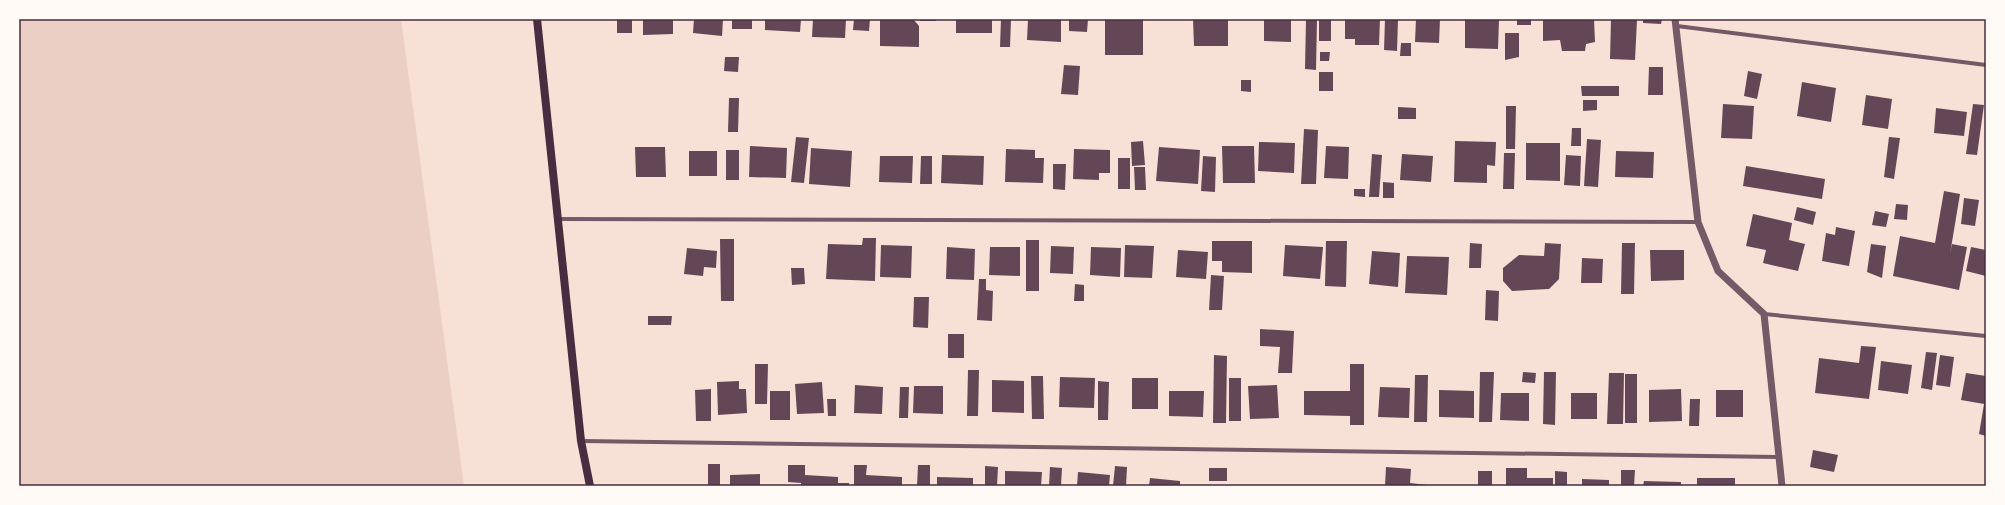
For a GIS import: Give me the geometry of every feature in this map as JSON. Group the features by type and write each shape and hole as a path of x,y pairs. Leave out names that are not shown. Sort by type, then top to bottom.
{"main road":[{"path":"536,19 581,441 590,486"}],"street":[{"path":"1986,65 1676,23 1698,222 1718,271 1764,314 1986,336"},
{"path":"558,219 1698,222"},
{"path":"1764,314 1782,486"},
{"path":"581,441 1778,457"}],"shaded area":[{"path":"19,19 401,19 464,486 19,486"}],"building":[{"path":"617,19 632,19 632,33 617,33"},
{"path":"643,19 673,19 673,34 643,35"},
{"path":"694,19 723,19 722,36 693,33"},
{"path":"732,19 752,19 752,29 732,29"},
{"path":"765,19 801,19 800,32 765,30"},
{"path":"813,19 846,19 845,38 812,37"},
{"path":"854,19 870,19 869,31 853,30"},
{"path":"880,19 913,19 919,26 919,47 880,46"},
{"path":"920,19 936,19 936,21 920,21"},
{"path":"956,19 992,19 992,33 956,33"},
{"path":"1001,19 1011,19 1010,47 1000,47"},
{"path":"1028,19 1061,19 1061,42 1027,40"},
{"path":"1069,19 1088,19 1087,32 1069,31"},
{"path":"1105,19 1143,19 1143,55 1105,55"},
{"path":"1193,19 1228,19 1228,46 1194,46"},
{"path":"1264,19 1291,19 1291,42 1264,41"},
{"path":"1306,19 1317,19 1316,70 1305,69"},
{"path":"1319,19 1331,19 1331,41 1319,41"},
{"path":"1345,19 1380,19 1379,45 1355,45 1355,39 1345,39"},
{"path":"1385,19 1398,19 1397,51 1384,50"},
{"path":"1416,19 1440,19 1439,43 1415,42"},
{"path":"1465,19 1499,20 1498,49 1465,48"},
{"path":"1517,19 1531,19 1531,25 1517,25"},
{"path":"1543,19 1594,19 1595,42 1586,44 1585,51 1562,51 1560,40 1543,41"},
{"path":"1611,19 1637,20 1635,60 1610,59"},
{"path":"1643,19 1662,19 1661,24 1643,23"},
{"path":"1505,33 1519,33 1519,57 1505,60"},
{"path":"1401,43 1411,43 1411,56 1400,56"},
{"path":"1320,52 1330,52 1329,61 1320,61"},
{"path":"725,57 739,57 738,72 724,71"},
{"path":"1064,65 1080,66 1078,95 1061,94"},
{"path":"1649,67 1663,67 1663,95 1648,95"},
{"path":"1748,71 1762,74 1757,99 1744,96"},
{"path":"1319,72 1333,72 1333,91 1319,91"},
{"path":"1241,80 1251,80 1251,92 1241,91"},
{"path":"1802,82 1836,88 1831,122 1797,116"},
{"path":"1581,86 1619,86 1619,96 1582,96"},
{"path":"1866,95 1892,99 1888,129 1862,125"},
{"path":"729,98 739,98 738,132 728,132"},
{"path":"1583,100 1597,100 1597,110 1583,111"},
{"path":"1723,104 1754,106 1752,139 1721,138"},
{"path":"1973,104 1984,105 1977,155 1966,154"},
{"path":"1506,106 1516,106 1515,149 1506,149"},
{"path":"1398,107 1416,108 1416,119 1398,119"},
{"path":"1936,108 1967,112 1964,136 1934,133"},
{"path":"1572,128 1581,128 1581,146 1571,146"},
{"path":"1304,129 1318,130 1316,184 1301,184"},
{"path":"796,137 809,138 804,183 791,182"},
{"path":"1889,137 1900,138 1894,179 1884,177"},
{"path":"1587,139 1601,140 1598,187 1584,186"},
{"path":"1143,141 1145,165 1132,166 1131,142"},
{"path":"1455,141 1496,142 1495,166 1487,165 1487,183 1454,182"},
{"path":"1259,142 1295,143 1294,173 1258,171"},
{"path":"1526,143 1560,143 1560,181 1526,180"},
{"path":"750,146 787,148 786,178 749,177"},
{"path":"1222,146 1254,146 1255,183 1223,183"},
{"path":"1326,146 1349,147 1348,179 1324,178"},
{"path":"635,147 665,147 666,177 636,177"},
{"path":"1159,147 1200,150 1198,184 1156,181"},
{"path":"811,148 852,151 850,187 809,184"},
{"path":"1006,149 1035,150 1035,158 1044,158 1043,183 1005,182"},
{"path":"1074,149 1110,150 1110,173 1099,173 1099,180 1073,179"},
{"path":"726,150 739,150 739,180 726,180"},
{"path":"689,151 717,151 717,176 689,176"},
{"path":"1616,151 1654,152 1653,178 1615,177"},
{"path":"1504,153 1515,153 1514,189 1503,189"},
{"path":"1372,154 1382,155 1379,197 1369,197"},
{"path":"1402,154 1433,156 1431,182 1400,180"},
{"path":"942,155 984,156 983,185 941,183"},
{"path":"1566,155 1581,156 1580,186 1564,185"},
{"path":"880,156 913,156 912,183 879,182"},
{"path":"921,156 932,156 932,184 920,184"},
{"path":"1203,156 1216,157 1215,192 1201,191"},
{"path":"1118,158 1130,158 1130,189 1118,189"},
{"path":"1053,164 1066,164 1065,190 1053,189"},
{"path":"1746,166 1825,179 1822,199 1743,186"},
{"path":"1134,167 1145,167 1146,190 1135,190"},
{"path":"1383,182 1394,183 1394,198 1383,198"},
{"path":"1354,189 1365,189 1365,197 1354,196"},
{"path":"1944,191 1960,194 1950,254 1952,244 1967,247 1959,290 1893,276 1900,236 1935,243"},
{"path":"1964,198 1979,200 1975,226 1961,224"},
{"path":"1896,204 1908,205 1907,220 1894,219"},
{"path":"1797,207 1816,212 1813,225 1794,220"},
{"path":"1875,211 1889,214 1886,227 1872,225"},
{"path":"1753,214 1792,223 1789,240 1805,244 1798,271 1763,263 1766,250 1746,246"},
{"path":"1836,227 1855,231 1849,266 1822,261 1826,233 1835,235"},
{"path":"863,238 876,238 875,281 826,279 828,244 862,245"},
{"path":"720,239 734,239 734,301 721,301"},
{"path":"1026,240 1039,240 1039,291 1026,291"},
{"path":"1212,241 1252,241 1252,273 1222,272 1222,261 1212,261"},
{"path":"1326,241 1347,241 1346,287 1325,286"},
{"path":"1470,243 1482,244 1481,268 1469,268"},
{"path":"1545,243 1561,244 1559,279 1549,289 1512,291 1503,281 1503,268 1519,255 1544,256"},
{"path":"1622,243 1635,243 1634,294 1621,294"},
{"path":"1871,244 1886,246 1882,278 1867,272"},
{"path":"881,245 912,246 911,278 880,277"},
{"path":"1125,245 1154,246 1152,278 1124,277"},
{"path":"1285,245 1323,247 1320,279 1283,276"},
{"path":"1051,246 1074,247 1073,274 1050,273"},
{"path":"947,247 975,249 974,280 946,279"},
{"path":"990,247 1020,247 1020,276 989,275"},
{"path":"1091,247 1121,248 1120,277 1090,275"},
{"path":"1971,247 1986,250 1986,276 1966,271"},
{"path":"687,248 717,251 716,268 704,267 703,276 684,274"},
{"path":"1178,250 1208,252 1206,279 1176,277"},
{"path":"1650,250 1684,250 1684,280 1651,281"},
{"path":"1372,251 1400,253 1398,287 1369,284"},
{"path":"1407,256 1449,257 1447,295 1405,293"},
{"path":"1582,258 1603,259 1602,283 1581,283"},
{"path":"791,268 804,268 805,284 792,285"},
{"path":"1211,275 1224,276 1222,310 1209,310"},
{"path":"979,279 986,279 986,290 993,291 992,321 977,320"},
{"path":"1075,284 1084,285 1084,301 1074,301"},
{"path":"1486,290 1499,291 1498,321 1485,320"},
{"path":"914,297 929,297 928,328 913,327"},
{"path":"648,316 672,316 671,325 648,325"},
{"path":"1260,329 1294,331 1292,373 1278,373 1280,347 1260,346"},
{"path":"948,334 964,334 964,358 948,358"},
{"path":"1861,346 1876,347 1869,399 1815,393 1819,358 1859,363"},
{"path":"1926,352 1937,353 1932,390 1921,388"},
{"path":"1214,355 1227,356 1226,423 1213,423"},
{"path":"1940,355 1954,357 1950,387 1936,385"},
{"path":"1881,361 1912,365 1908,394 1878,390"},
{"path":"755,364 768,364 767,404 755,404"},
{"path":"1350,364 1364,364 1364,425 1350,425 1350,416 1304,415 1304,391 1350,391"},
{"path":"968,370 979,370 978,416 967,416"},
{"path":"1480,372 1494,372 1492,422 1479,422"},
{"path":"1523,372 1536,373 1535,383 1522,382"},
{"path":"1544,372 1556,372 1555,425 1543,424"},
{"path":"1609,373 1624,373 1623,424 1607,424"},
{"path":"1966,373 1986,376 1986,436 1979,434 1984,404 1961,400"},
{"path":"1625,374 1637,374 1637,423 1625,423"},
{"path":"1415,375 1428,375 1427,422 1414,422"},
{"path":"1031,376 1043,376 1044,419 1032,419"},
{"path":"1060,377 1095,378 1094,408 1059,407"},
{"path":"1132,378 1158,378 1158,409 1132,409"},
{"path":"1229,378 1241,378 1241,421 1229,421"},
{"path":"992,380 1024,381 1024,413 992,412"},
{"path":"739,381 739,389 746,389 747,413 718,415 717,382"},
{"path":"1098,381 1109,382 1108,420 1098,420"},
{"path":"822,382 824,413 797,414 795,384"},
{"path":"855,385 883,387 882,414 854,413"},
{"path":"1277,385 1279,418 1250,419 1248,386"},
{"path":"914,386 943,386 943,414 913,413"},
{"path":"900,387 909,387 908,418 899,418"},
{"path":"1380,387 1410,388 1409,418 1378,417"},
{"path":"711,389 711,421 696,421 695,390"},
{"path":"1681,389 1682,421 1649,422 1649,390"},
{"path":"1439,390 1474,391 1474,418 1439,417"},
{"path":"1716,390 1743,390 1743,417 1716,417"},
{"path":"770,391 790,391 790,420 770,420"},
{"path":"1169,391 1204,391 1203,417 1169,416"},
{"path":"1501,393 1529,393 1529,421 1500,420"},
{"path":"1571,393 1597,393 1597,419 1571,419"},
{"path":"827,399 836,399 836,416 828,416"},
{"path":"1690,399 1700,399 1699,426 1689,426"},
{"path":"1813,450 1838,455 1834,472 1810,467"},
{"path":"708,464 720,464 720,486 708,486"},
{"path":"788,465 805,465 805,475 838,477 838,483 849,483 849,486 801,486 801,483 788,482"},
{"path":"854,465 867,465 866,475 902,477 902,486 854,486"},
{"path":"918,465 930,465 930,486 917,486"},
{"path":"985,466 998,467 997,486 985,486"},
{"path":"1115,466 1127,467 1126,486 1113,486"},
{"path":"1050,467 1062,468 1061,486 1049,486"},
{"path":"1386,467 1411,469 1410,483 1436,486 1385,486"},
{"path":"1209,468 1227,468 1227,481 1209,481"},
{"path":"1506,468 1527,468 1527,478 1553,478 1553,486 1506,486"},
{"path":"1621,470 1635,470 1634,486 1621,486"},
{"path":"1005,471 1042,472 1041,486 1005,486"},
{"path":"1478,471 1492,471 1492,486 1478,486"},
{"path":"1555,471 1567,472 1567,486 1555,486"},
{"path":"1078,472 1110,475 1109,486 1077,486"},
{"path":"760,474 760,486 730,486 730,475"},
{"path":"937,477 973,478 973,486 937,486"},
{"path":"1150,478 1180,481 1180,486 1149,486"},
{"path":"1697,478 1735,478 1735,486 1697,486"},
{"path":"1582,479 1609,480 1609,486 1582,486"},
{"path":"1644,481 1681,482 1681,486 1643,486"}]}
